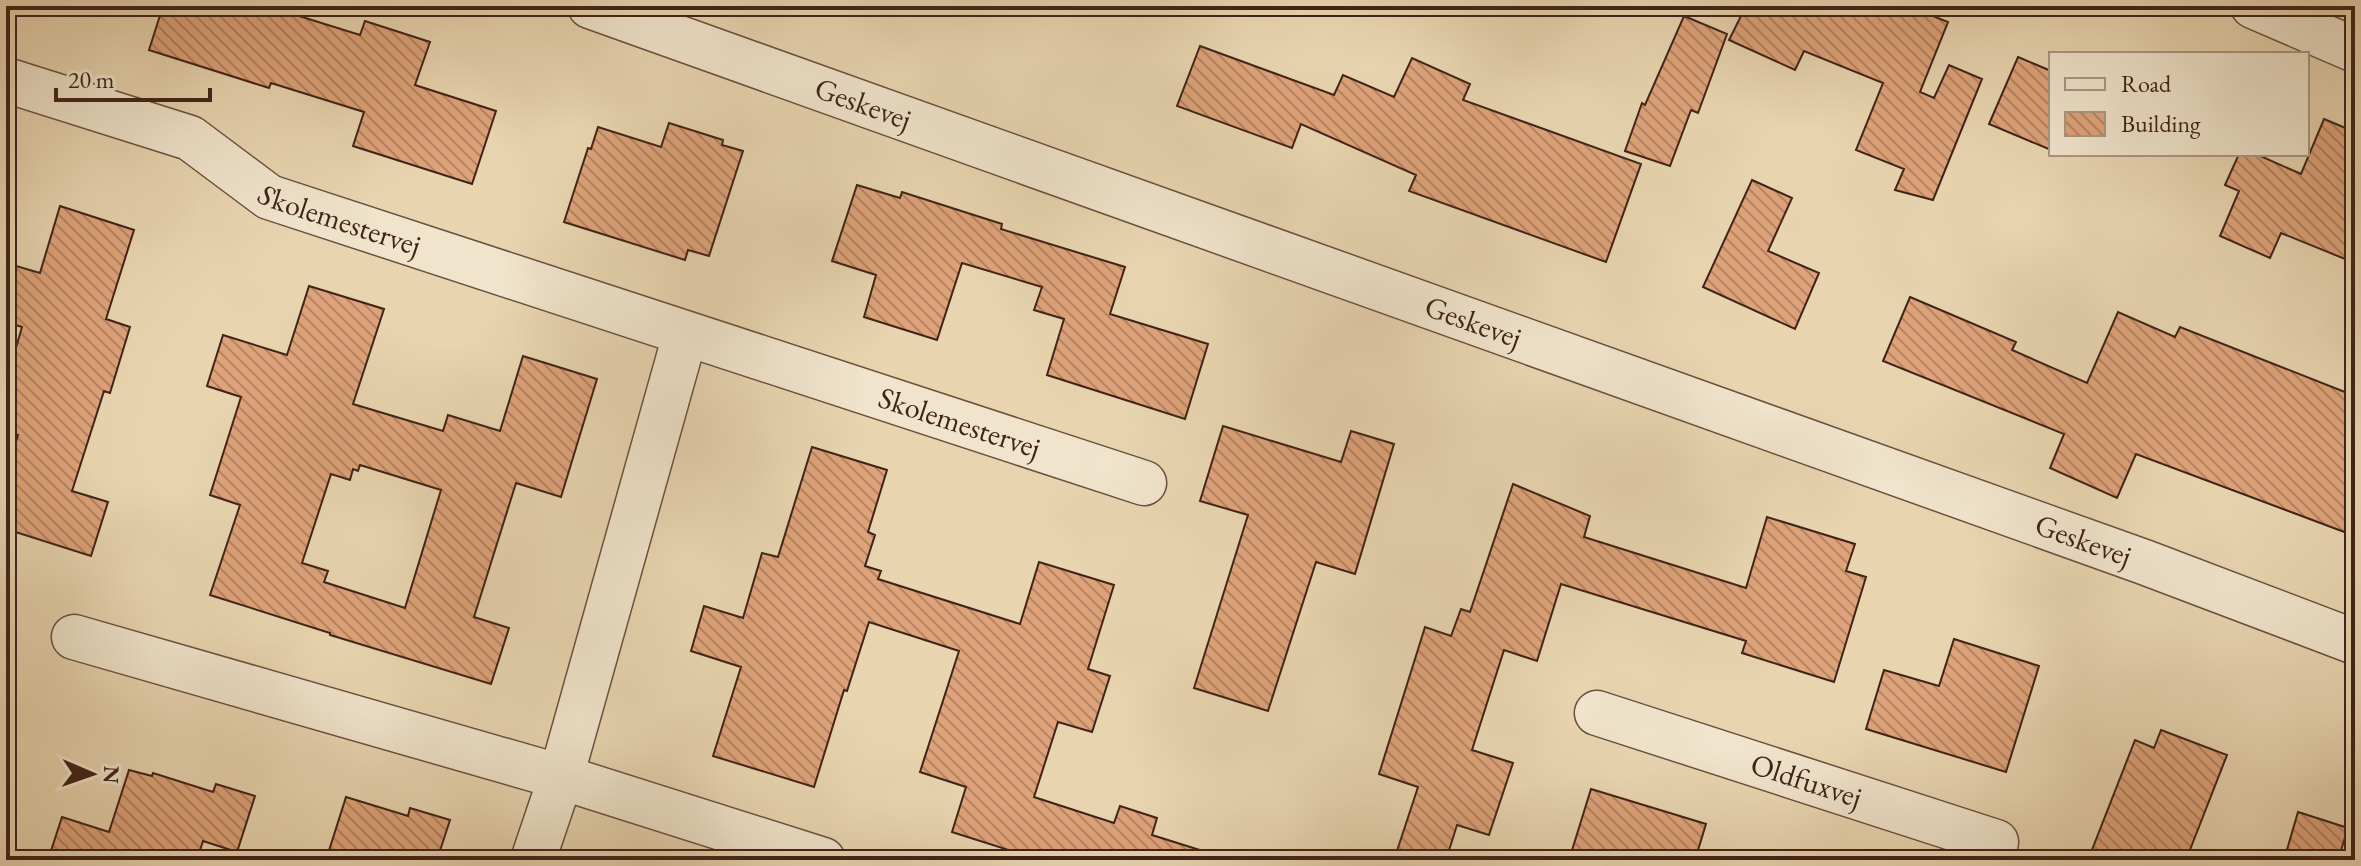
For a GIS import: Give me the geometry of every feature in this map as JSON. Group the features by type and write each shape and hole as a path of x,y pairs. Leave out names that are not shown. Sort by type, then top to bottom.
{"street":[{"name":"Geskevej","path":"590,6 2144,562 2355,642"},
{"path":"2253,6 2355,50"},
{"name":"Skolemestervej","path":"6,80 190,138 269,197 1144,483"},
{"path":"533,860 561,777 685,335"},
{"path":"74,637 561,777 823,860"},
{"name":"Oldfuxvej","path":"1597,713 1996,842 1991,860"}],"building":[{"path":"163,6 267,6 360,35 365,21 430,42 415,85 496,111 472,184 353,146 364,112 271,83 269,88 149,50"},
{"path":"1746,6 1908,6 1948,22 1920,92 1934,98 1949,65 1982,79 1933,200 1895,190 1904,169 1856,150 1883,83 1804,51 1795,70 1729,40"},
{"path":"1684,16 1727,34 1698,113 1691,110 1670,166 1625,151 1642,103 1645,105"},
{"path":"1200,46 1334,95 1343,75 1394,97 1412,58 1470,84 1463,100 1641,164 1606,262 1409,191 1416,175 1301,124 1292,148 1177,106"},
{"path":"2018,57 2049,70 2049,149 1989,124"},
{"path":"2324,119 2355,132 2355,263 2281,233 2270,258 2220,236 2239,191 2225,185 2238,156 2260,156 2301,174"},
{"path":"669,123 723,140 722,145 743,151 709,256 688,250 685,260 564,222 598,127 661,147"},
{"path":"1752,180 1792,198 1768,251 1819,273 1795,329 1703,287"},
{"path":"857,185 900,198 902,192 1002,224 1001,229 1125,267 1110,314 1208,344 1185,419 1047,375 1064,319 1034,310 1042,287 962,263 937,340 864,317 876,275 832,261"},
{"path":"60,206 134,230 106,319 130,327 110,393 104,391 72,491 108,502 91,556 6,529 6,475 18,435 6,432 6,382 22,327 6,322 6,263 40,273"},
{"path":"309,286 384,309 353,404 443,431 448,415 500,431 523,356 597,379 561,497 516,483 474,617 509,628 491,684 210,595 240,505 210,495 241,397 207,386 223,335 287,355","holes":["360,465 441,490 405,608 324,582 328,571 302,563 331,474 350,480 353,469 358,471"]},
{"path":"1910,297 2016,342 2012,350 2087,383 2118,312 2175,337 2180,327 2355,396 2355,536 2136,454 2117,498 2050,468 2064,434 1883,361"},
{"path":"1223,426 1341,462 1351,431 1394,444 1355,574 1316,562 1268,711 1194,688 1248,515 1200,501"},
{"path":"812,447 887,470 868,532 875,535 865,566 881,571 878,579 1020,624 1039,562 1114,585 1088,669 1110,676 1092,732 1058,722 1034,797 1114,823 1120,806 1157,818 1152,835 1203,851 1202,860 1040,860 952,832 966,787 920,772 959,651 869,622 814,787 713,756 741,667 691,651 704,606 743,618 762,553 778,557"},
{"path":"1513,484 1590,516 1584,537 1746,588 1767,517 1855,544 1846,571 1866,577 1834,682 1742,653 1746,641 1561,584 1537,661 1504,650 1472,750 1513,763 1489,835 1457,825 1446,860 1394,860 1418,787 1379,774 1425,627 1451,636 1461,609 1470,612"},
{"path":"1954,639 2039,666 2006,772 1866,729 1884,670 1939,686"},
{"path":"2161,730 2227,755 2186,860 2088,860 2135,740 2154,748"},
{"path":"129,770 152,776 153,773 213,792 216,784 255,796 237,852 203,841 197,860 48,860 62,817 109,832"},
{"path":"1591,789 1706,824 1695,860 1569,860"},
{"path":"346,797 408,816 410,808 450,820 437,860 326,860"},
{"path":"2298,812 2348,828 2338,860 2284,860"}]}
